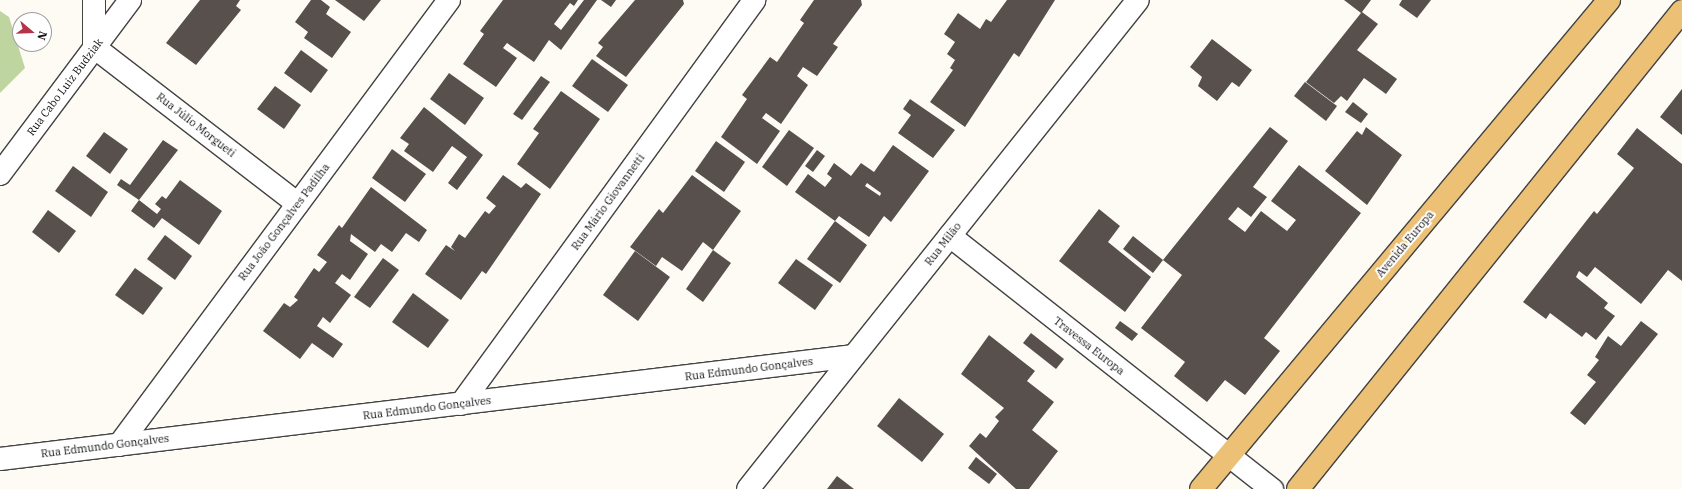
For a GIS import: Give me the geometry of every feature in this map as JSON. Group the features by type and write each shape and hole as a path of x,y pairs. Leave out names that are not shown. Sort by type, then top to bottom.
{"main road":[{"name":"Avenida Europa","path":"1201,489 1609,0"},
{"path":"1298,489 1682,11"}],"street":[{"path":"94,0 94,47"},
{"name":"Rua Cabo Luiz Budziak","path":"0,174 130,0"},
{"name":"Rua João Gonçalves Padilha","path":"119,445 449,0"},
{"name":"Rua Mário Giovannetti","path":"461,404 754,0"},
{"name":"Rua Milão","path":"748,489 1138,0"},
{"name":"Rua Júlio Morgueti","path":"94,47 298,204"},
{"name":"Travessa Europa","path":"950,236 1272,489"},
{"name":"Rua Edmundo Gonçalves","path":"0,459 854,356"}],"green space":[{"path":"0,11 9,17 12,27 12,52 20,52 25,68 0,93"}],"building":[{"path":"200,0 240,0 236,6 241,10 196,65 166,43"},
{"path":"311,0 321,0 330,7 326,14 351,32 332,58 304,38 308,32 295,22"},
{"path":"335,0 381,0 364,21"},
{"path":"503,0 578,0 574,6 570,3 554,24 561,30 584,0 597,0 561,50 549,40 534,62 507,43 503,48 517,58 496,87 463,64 484,34 480,31"},
{"path":"601,0 616,0 611,7"},
{"path":"635,0 683,0 684,4 626,77 596,56 603,47 598,43"},
{"path":"814,0 861,0 862,5 833,44 838,47 817,76 803,67 797,76 808,85 781,124 766,113 762,118 780,131 757,164 721,137 747,99 742,95 770,57 777,62 804,23 800,20"},
{"path":"1007,0 1055,0 1019,57 1014,53 965,127 930,102 953,70 950,68 955,60 947,54 955,42 944,34 958,13 980,29 986,19 991,22"},
{"path":"1344,0 1371,0 1362,12 1378,24 1357,50 1397,79 1386,94 1364,78 1347,101 1341,96 1334,103 1306,82 1361,13"},
{"path":"1402,0 1431,0 1417,18 1399,5"},
{"path":"1212,39 1252,70 1239,87 1232,82 1217,101 1198,86 1202,77 1190,67"},
{"path":"301,50 328,70 311,93 284,73"},
{"path":"592,59 628,85 608,112 572,86"},
{"path":"449,73 484,98 465,125 430,99"},
{"path":"541,76 550,82 522,120 513,114"},
{"path":"1305,82 1337,106 1326,121 1294,96"},
{"path":"275,86 301,105 284,129 257,109"},
{"path":"1682,89 1682,135 1660,117"},
{"path":"561,91 600,119 550,189 517,164 539,133 533,129"},
{"path":"910,99 955,130 933,158 898,133 911,115 903,109"},
{"path":"1353,102 1368,114 1361,123 1345,112"},
{"path":"424,107 483,155 457,190 448,183 467,157 452,146 433,172 404,151 409,144 400,138"},
{"path":"1270,127 1288,141 1253,187 1267,197 1251,217 1238,207 1228,219 1245,232 1261,211 1287,231 1296,220 1271,201 1299,165 1361,213 1264,338 1280,351 1245,395 1225,380 1207,402 1174,376 1185,362 1141,328 1182,275 1163,260"},
{"path":"1366,127 1402,155 1367,205 1325,171 1357,131 1362,135"},
{"path":"1637,128 1682,164 1682,281 1668,270 1641,304 1595,267 1587,277 1579,271 1576,277 1608,303 1604,308 1615,316 1596,340 1586,332 1582,337 1550,313 1546,319 1523,302 1594,211 1597,214 1634,168 1617,154"},
{"path":"789,130 814,148 787,186 762,167"},
{"path":"104,132 128,149 110,174 86,156"},
{"path":"163,140 178,150 139,200 117,185 121,179 130,185"},
{"path":"716,141 745,162 724,192 695,171"},
{"path":"893,145 929,171 891,222 884,216 869,237 839,216 835,221 795,192 808,174 825,187 832,178 827,174 834,163 851,176 861,163 874,172","holes":["867,183 881,193 880,196 865,186"]},
{"path":"392,149 426,174 405,202 372,178"},
{"path":"817,150 825,156 813,172 805,166"},
{"path":"73,166 108,192 91,217 55,191"},
{"path":"503,175 521,188 526,183 541,194 486,274 482,271 461,300 425,274 446,245 455,251 451,247 459,234 465,238 485,211 489,214 496,206 486,198"},
{"path":"692,175 741,211 713,250 703,242 682,271 662,257 656,266 630,247 659,209 663,213"},
{"path":"180,180 222,211 199,245 162,218 154,228 131,211 139,200 157,214 161,209 155,204 162,196 166,199"},
{"path":"371,187 427,230 419,242 406,233 392,252 381,244 375,252 351,234 350,241 368,254 350,280 342,274 335,283 351,295 330,323 323,317 317,326 343,344 333,358 312,343 300,359 263,331 284,303 290,307 298,300 294,297 314,268 319,272 327,262 317,255 339,225 342,228"},
{"path":"1099,209 1120,226 1108,242 1151,277 1125,312 1059,261"},
{"path":"48,210 76,231 59,253 32,232"},
{"path":"835,221 867,245 840,283 807,259"},
{"path":"165,235 192,256 175,280 147,259"},
{"path":"1133,236 1163,260 1153,273 1123,249"},
{"path":"713,250 731,263 703,302 686,289"},
{"path":"635,251 670,277 638,321 603,295"},
{"path":"383,258 399,270 370,308 354,297"},
{"path":"796,259 833,285 815,310 778,283"},
{"path":"135,268 163,288 143,315 115,295"},
{"path":"413,293 449,320 428,348 392,322"},
{"path":"1120,321 1138,334 1132,341 1115,328"},
{"path":"1641,321 1658,334 1585,425 1570,413 1596,382 1587,375 1599,360 1595,357 1608,336 1621,346"},
{"path":"1031,333 1064,359 1056,369 1023,343"},
{"path":"989,335 1035,371 1027,381 1054,402 1032,430 1058,451 1029,489 1016,489 969,446 980,433 986,438 999,421 995,417 1004,408 961,374"},
{"path":"899,398 944,434 922,462 877,426"},
{"path":"976,457 997,474 989,484 968,468"},
{"path":"837,476 854,489 827,489"}]}
